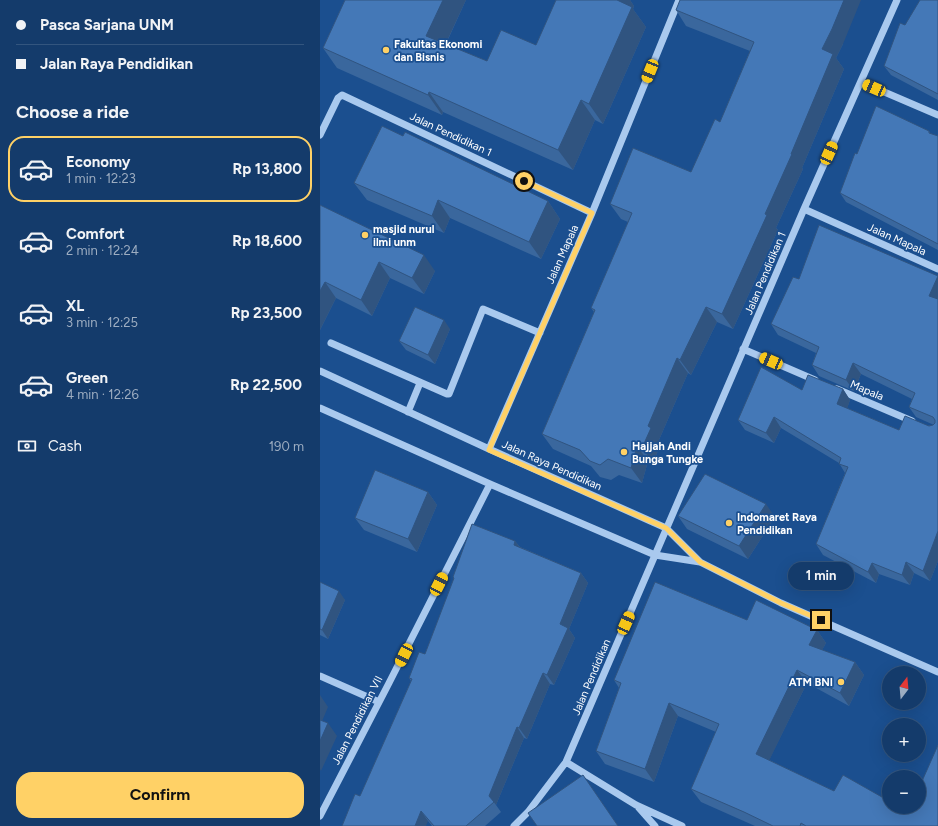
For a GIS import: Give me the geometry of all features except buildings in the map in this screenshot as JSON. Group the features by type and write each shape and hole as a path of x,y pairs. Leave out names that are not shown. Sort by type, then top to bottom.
{"street":[{"name":"Jalan Mapala","path":"489,450 592,213 679,0"},
{"name":"Jalan Pendidikan 1","path":"655,555 804,209 897,0"},
{"path":"861,82 938,116"},
{"name":"Jalan Pendidikan 1","path":"320,134 338,98 342,95 592,213"},
{"name":"Jalan Mapala","path":"804,209 938,269"},
{"path":"331,343 420,384 449,394 483,308 540,333"},
{"path":"743,349 823,383"},
{"name":"Jalan Raya Pendidikan","path":"320,371 489,450 666,528 700,562"},
{"path":"408,412 420,384"},
{"name":"Mapala","path":"830,386 916,423"},
{"name":"Jalan Raya Pendidikan","path":"320,408 490,484 655,555 700,562 781,603 938,672"},
{"name":"Jalan Pendidikan VII","path":"320,816 490,484"},
{"name":"Jalan Pendidikan","path":"514,826 528,812 566,762 655,555"},
{"path":"320,676 379,702"},
{"path":"566,762 636,805 682,826"},
{"path":"636,805 655,826"}],"place":[{"name":"Fakultas Ekonomi dan Bisnis","path":"386,50"},
{"name":"masjid nurul ilmi unm","path":"365,235"},
{"name":"Hajjah Andi Bunga Tungke","path":"624,452"},
{"name":"Indomaret Raya Pendidikan","path":"729,523"},
{"name":"ATM BNI","path":"841,682"}],"route":[{"path":"524,181 592,213 489,450 666,528 700,562 781,603 821,620"}]}
